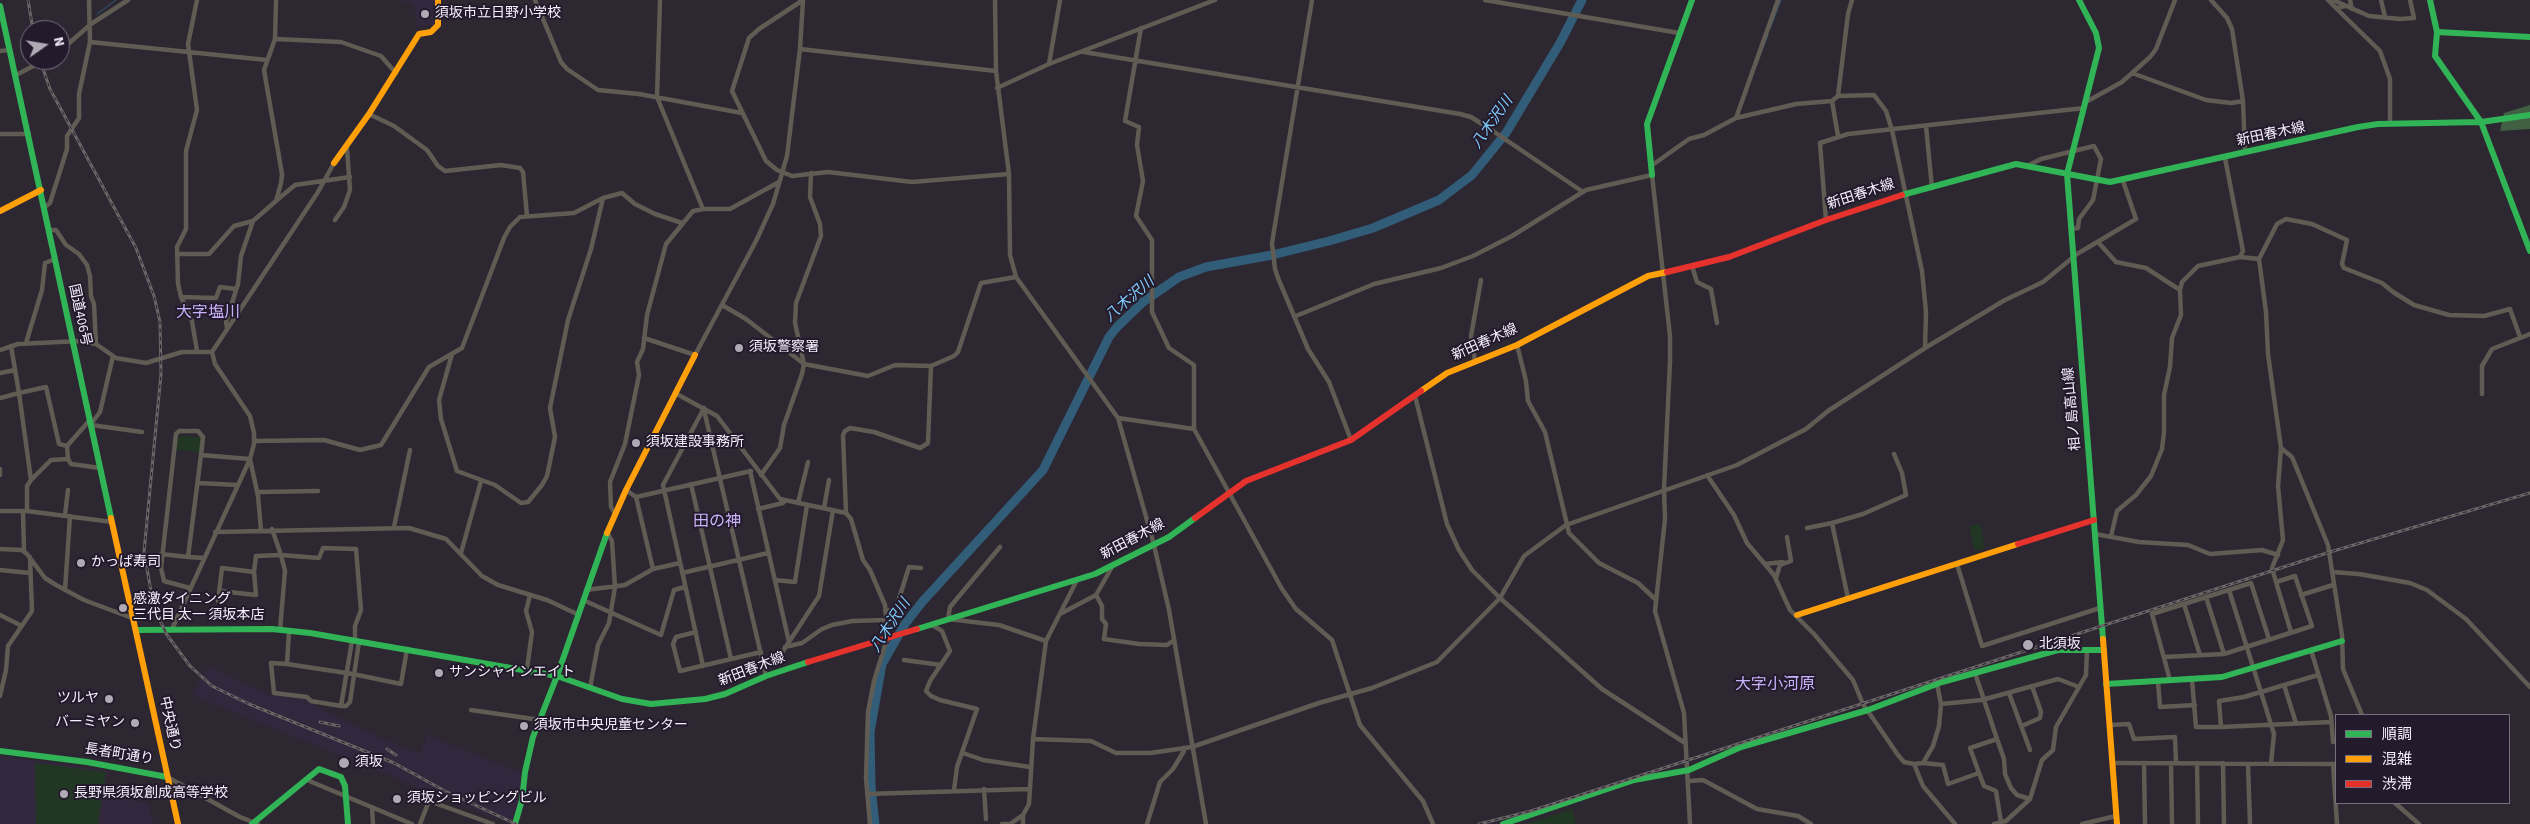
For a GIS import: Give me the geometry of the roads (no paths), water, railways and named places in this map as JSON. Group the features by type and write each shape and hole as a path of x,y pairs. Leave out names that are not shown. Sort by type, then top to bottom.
{"main road":[{"path":"334,163 347,148 370,114 419,34 431,32 438,25 438,0"},
{"path":"1652,175 1647,124 1692,0"},
{"name":"相ノ島高山線","path":"2079,0 2096,34 2099,48 2068,174 2117,824"},
{"path":"2430,0 2437,32 2435,56 2481,122 2530,250"},
{"name":"国道406号","path":"0,6 45,207 71,341 136,630"},
{"path":"2437,32 2530,37"},
{"name":"新田春木線","path":"136,630 289,631 527,669 557,676 622,699 641,702 686,702 725,694 766,676 891,635 932,625 1077,580 1112,567 1169,537 1246,481 1351,440 1447,374 1517,345 1638,280 1663,271 1729,257 1826,220 1904,194 2009,166 2029,165 2096,181 2123,181 2352,128 2390,124 2481,122 2530,115"},
{"path":"0,211 41,190"},
{"path":"515,824 522,800 525,772 533,737 557,676 607,532 626,490 695,355"},
{"path":"1797,615 2094,520"},
{"name":"中央通り","path":"136,630 178,824"},
{"path":"2106,684 2222,677 2342,641"},
{"path":"1503,824 1634,780 1688,770 1740,747 1868,710 1937,684 2058,650 2104,650"},
{"name":"長者町通り","path":"0,751 73,760 168,777"},
{"path":"254,824 320,769 341,777 346,797 348,824"}],"street":[{"path":"45,207 50,203 67,148 67,136 79,118 79,94 90,42 89,0"},
{"path":"70,43 91,24 128,0"},
{"path":"197,0 189,32 188,52 197,110 186,151 187,221 177,247 178,284 181,297 192,321 197,351"},
{"path":"276,0 275,39 264,70 282,174 276,201"},
{"path":"536,0 553,45 567,69 598,90 656,97 742,113"},
{"path":"660,0 656,97 703,209"},
{"path":"644,338 695,355 756,241 773,204 782,174 791,130 800,49 803,0"},
{"path":"803,0 759,28 748,38 732,91 766,161 782,174 792,176 836,173 912,182 1009,174"},
{"path":"995,0 997,88 1009,174 1010,255 1016,276 1118,418 1154,544 1174,640 1206,824"},
{"path":"1049,64 1060,0"},
{"path":"997,88 1049,64 1215,0"},
{"path":"1312,0 1272,243 1275,269 1308,349 1329,382 1351,440"},
{"path":"1485,0 1679,33"},
{"path":"1736,118 1778,0"},
{"path":"1838,96 1848,14 1852,0"},
{"path":"1826,220 1820,143 1838,136 2085,105 2122,82 2156,49 2175,0"},
{"path":"2211,0 2227,18 2232,29 2243,101 2245,153"},
{"path":"2328,0 2380,50 2390,79 2390,124"},
{"path":"2333,0 2369,16 2414,18 2410,0"},
{"path":"2350,0 2352,9"},
{"path":"2381,0 2385,17"},
{"path":"2336,8 2346,6"},
{"path":"1140,28 1125,122 1139,127 1137,146 1143,181 1136,216 1152,240 1152,312 1169,348 1194,365 1194,429 1282,589 1296,608 1332,640 1360,724 1423,801 1434,824"},
{"path":"275,39 341,42 382,56 396,73"},
{"path":"90,42 267,60"},
{"path":"800,49 996,71"},
{"path":"0,51 10,50"},
{"path":"1084,52 1472,117 1582,192"},
{"path":"16,75 26,70"},
{"path":"2132,73 2206,100 2230,103 2243,101"},
{"path":"1651,166 1689,140 1704,135 1736,118 1796,104 1832,101 1838,96 1874,95 1886,111 1892,130 1904,194 1922,271 1926,312 1925,348"},
{"path":"1832,101 1838,136"},
{"path":"370,114 394,126 427,150 438,166 445,171 500,165 520,168 523,172 526,216"},
{"path":"1926,126 1932,188"},
{"path":"0,134 29,134"},
{"path":"2029,165 2041,159 2094,146 2101,159 2093,200 2079,219 2078,228 2071,229"},
{"path":"335,220 344,207 350,190 347,148"},
{"path":"2225,158 2243,252 2240,257"},
{"path":"172,629 250,459 254,441 250,416 215,364 212,352 325,180 334,163"},
{"path":"761,475 780,448 784,425 804,364 796,335 796,303 821,236 820,224 810,197 811,174"},
{"path":"1296,316 1374,284 1441,268 1473,256 1512,236 1582,192 1652,175 1663,271 1670,360 1664,489 1665,519 1655,600 1655,617 1684,714 1690,824"},
{"path":"178,254 208,254 234,226 253,221 295,185 350,177"},
{"path":"1033,738 1091,741 1116,753 1150,753 1192,747 1372,688 1436,662 1500,598 1524,556 1566,526 1664,489 1737,465 1806,429 1828,411 1925,348 2005,300 2043,282 2073,257 2136,219 2123,181"},
{"path":"615,514 611,507 610,482 626,444 639,375 637,362 643,348 660,260 666,244 693,211 730,209 779,182"},
{"path":"254,441 324,440 360,450 381,445 429,367 462,348 507,232 520,217 574,212 603,198 622,193 635,204 655,214 682,223"},
{"path":"452,354 440,391 442,419 457,471 495,485 522,503 528,502 547,476 555,437 550,408 568,320 591,249 603,198"},
{"path":"2291,632 2272,568 2283,540 2278,486 2281,448 2268,354 2266,312 2259,259 2277,224 2286,220 2308,223 2347,240 2342,264 2347,270 2382,283 2405,300 2439,313 2484,316 2510,309 2520,337"},
{"path":"227,328 227,316 236,289 241,256 253,221"},
{"path":"49,230 56,230 66,245 79,254 87,265 90,276 91,296 94,304 96,344"},
{"path":"2098,242 2116,262 2146,268 2180,290"},
{"path":"2111,536 2117,511 2136,495 2151,476 2162,449 2164,395 2170,367 2172,338 2181,314 2180,290 2182,282 2198,266 2240,257 2259,259"},
{"path":"26,343 42,290 45,263 55,259"},
{"path":"1692,266 1697,282 1711,289 1718,323"},
{"path":"722,305 746,319 804,364 863,377 895,366 931,366 954,356 958,352 982,283 1016,276"},
{"path":"1475,362 1470,336 1481,280"},
{"path":"181,297 216,298 220,287 236,289"},
{"path":"2482,394 2481,374 2487,356 2492,349 2530,334"},
{"path":"0,350 26,343 71,341 96,344 113,356 130,362 146,363 170,354 197,351 212,352"},
{"path":"1517,345 1526,381 1528,401 1545,432 1566,526 1574,539 1599,562 1638,583 1655,600"},
{"path":"11,346 30,480"},
{"path":"100,468 71,464 68,459 67,446 100,412 113,356"},
{"path":"870,824 868,712 876,674 891,635 885,620 881,594 863,560 856,531 846,513 843,435 845,430 850,428 891,436 920,448 928,443 931,366"},
{"path":"0,373 15,370"},
{"path":"0,398 46,387 59,444 67,446"},
{"path":"675,394 717,416 780,499 846,513"},
{"path":"1415,396 1447,524 1459,550 1472,570 1500,598 1602,689 1686,744"},
{"path":"704,408 766,676"},
{"path":"703,666 663,485 704,408"},
{"path":"1118,418 1194,429"},
{"path":"90,423 142,432"},
{"path":"188,557 199,483 201,434 198,431 177,432 172,455 162,554 164,581 190,588"},
{"path":"2281,448 2292,457 2328,545 2342,641 2343,669 2362,714"},
{"path":"394,527 410,450"},
{"path":"1807,528 1863,514 1906,495 1902,473 1894,454"},
{"path":"201,455 250,459"},
{"path":"24,551 27,486 30,480 51,460 68,459"},
{"path":"250,459 257,492 261,530"},
{"path":"798,503 808,462"},
{"path":"0,469 0,475"},
{"path":"636,497 757,470"},
{"path":"750,471 789,642"},
{"path":"1707,476 1734,515 1748,543 1776,578 1786,604 1853,680 1868,710 1904,762 1943,765 1948,784 1979,773"},
{"path":"824,508 829,480"},
{"path":"461,553 481,481"},
{"path":"199,483 237,485"},
{"path":"692,484 731,659"},
{"path":"65,590 68,490"},
{"path":"626,490 636,497 653,569"},
{"path":"257,492 318,491"},
{"path":"758,509 784,503 785,500"},
{"path":"775,580 795,582 807,504"},
{"path":"764,665 779,657 819,596 833,510"},
{"path":"0,511 25,511 112,522"},
{"path":"1832,523 1848,598"},
{"path":"216,532 409,528 446,539 482,576 498,585 530,595 577,614"},
{"path":"272,530 285,571 280,630"},
{"path":"590,688 598,645 609,622 615,587 613,550 607,532"},
{"path":"2095,534 2139,542 2188,545 2210,554 2262,550 2278,555"},
{"path":"1765,564 1791,561 1787,537"},
{"path":"1000,547 950,607 948,619 999,625 1046,641"},
{"path":"220,591 256,595 254,572 256,556 281,555 319,558 322,548 356,549 361,610 355,626 353,674 350,702 346,706 341,706 311,701 307,697 274,693 270,663 346,672 353,674 401,684 406,649"},
{"path":"0,549 24,551 45,578 84,600 134,618"},
{"path":"682,573 768,553"},
{"path":"162,554 204,558"},
{"path":"0,696 6,670 8,646 32,611 30,557"},
{"path":"586,590 625,585 653,569 680,563"},
{"path":"1776,578 1780,565 1784,563"},
{"path":"1958,564 1982,646 2100,608"},
{"path":"885,611 892,610 897,604 909,567 921,568"},
{"path":"1059,614 1096,596 1112,567"},
{"path":"218,602 222,568 254,572"},
{"path":"0,570 30,573"},
{"path":"2332,572 2360,574 2410,583 2427,590 2466,620 2530,687"},
{"path":"2164,657 2224,654 2312,626 2295,576 2276,582"},
{"path":"1002,824 1010,824 1023,815 1029,804 1033,738 1046,641 1077,580"},
{"path":"2170,680 2152,614 2251,583 2269,639"},
{"path":"2301,595 2333,585"},
{"path":"583,600 661,635 674,590 685,587"},
{"path":"2229,590 2274,734 2271,763"},
{"path":"527,669 532,632 526,610 530,595"},
{"path":"1096,596 1102,606 1102,619 1106,624 1104,639 1140,644 1167,645 1174,640"},
{"path":"2206,597 2224,654"},
{"path":"2184,604 2200,655"},
{"path":"0,615 22,626"},
{"path":"785,647 802,642 832,625 852,621 885,620"},
{"path":"932,625 942,631 950,652 930,681 926,691 931,696 940,700 977,708 957,767 954,790"},
{"path":"287,664 289,631"},
{"path":"696,632 676,637 673,644 680,671 761,652"},
{"path":"341,706 346,672 355,641"},
{"path":"1994,824 2013,816 2030,799 2042,760 2053,750 2056,727 2086,675 2087,650"},
{"path":"2311,650 2331,722 2333,742 2335,742"},
{"path":"0,653 7,652"},
{"path":"904,660 941,665"},
{"path":"1975,674 2004,759 2005,774 2011,788 2017,795 2030,799"},
{"path":"2221,727 2219,702 2318,675"},
{"path":"1941,704 1984,699 2058,679 2079,687"},
{"path":"2192,680 2196,727 2331,722"},
{"path":"2158,682 2160,707 2195,705"},
{"path":"1923,763 1933,746 1939,726 1941,704 1937,684"},
{"path":"2284,685 2296,723"},
{"path":"2022,726 2040,718 2041,712 2032,686"},
{"path":"2009,693 2030,750"},
{"path":"471,710 540,720"},
{"path":"2110,725 2128,724 2134,739 2174,737 2172,824"},
{"path":"1997,739 1970,748 1984,786 1996,791 2001,822"},
{"path":"1147,824 1160,782 1173,769 1184,751 1183,748"},
{"path":"963,753 983,760 1030,767"},
{"path":"2112,763 2335,764"},
{"path":"2144,763 2145,824"},
{"path":"2197,763 2198,824"},
{"path":"2223,763 2224,824"},
{"path":"1914,764 1923,786 1954,824"},
{"path":"2248,764 2250,824"},
{"name":"長者町通り","path":"168,777 254,824"},
{"path":"307,780 412,824"},
{"path":"1689,781 1702,780 1757,809 1798,816 1811,824"},
{"path":"984,789 986,819"},
{"path":"868,794 1029,789"},
{"path":"420,824 428,801 492,824"},
{"path":"2336,804 2337,824"},
{"path":"2396,804 2419,824"},
{"path":"372,807 373,824"},
{"path":"1023,815 1023,824"},
{"path":"2082,824 2116,816"}],"waterway":[{"path":"97,14 116,0"},
{"name":"八木沢川","path":"875,824 871,787 870,732 882,664 905,624 923,601 1043,470 1109,337 1117,327 1143,302 1179,277 1206,267 1272,255 1373,228 1439,200 1472,175 1506,133 1560,43 1582,0"},
{"path":"1770,29 1781,0"},
{"path":"1758,61 1768,35"}],"railway":[{"path":"28,0 31,20"},
{"path":"43,70 50,89 136,248 154,296 160,322 161,374 144,552 154,608 167,635 190,666 212,686 249,704 394,763 445,791 516,824"},
{"path":"1479,824 1531,811 2330,552 2530,493"},
{"path":"320,722 339,726"},
{"path":"387,749 396,755"}],"place":[{"name":"須坂市立日野小学校","path":"425,14"},
{"name":"須坂警察署","path":"739,348"},
{"name":"須坂建設事務所","path":"636,443"},
{"name":"かっぱ寿司","path":"81,563"},
{"name":"感激ダイニング 三代目 太一 須坂本店","path":"123,608"},
{"name":"北須坂","path":"2028,645"},
{"name":"サンシャインエイト","path":"439,673"},
{"name":"ツルヤ","path":"109,699"},
{"name":"バーミヤン","path":"135,723"},
{"name":"須坂市中央児童センター","path":"524,726"},
{"name":"須坂","path":"344,763"},
{"name":"長野県須坂創成高等学校","path":"64,794"},
{"name":"須坂ショッピングビル","path":"397,799"}],"district":[{"name":"大字塩川","path":"208,313"},
{"name":"田の神","path":"717,522"},
{"name":"大字小河原","path":"1775,685"}]}
